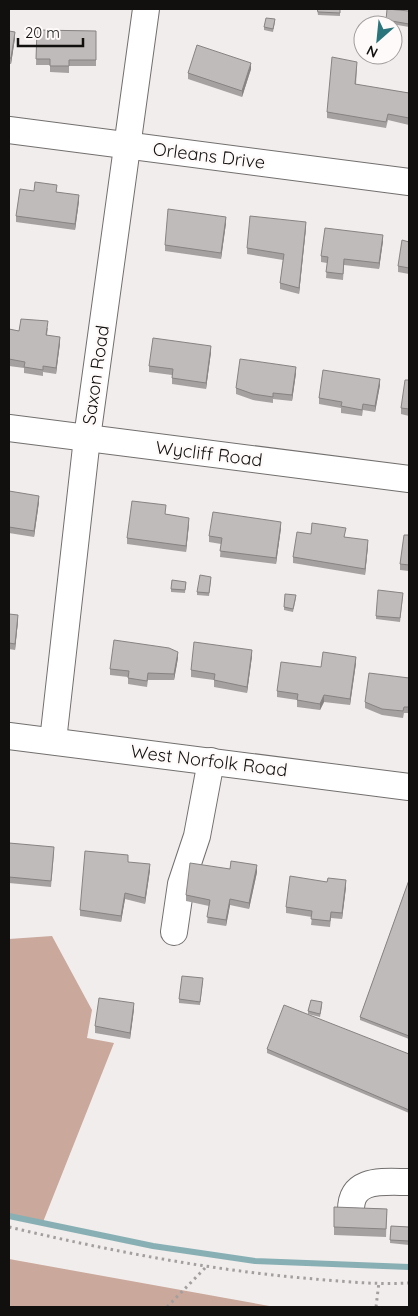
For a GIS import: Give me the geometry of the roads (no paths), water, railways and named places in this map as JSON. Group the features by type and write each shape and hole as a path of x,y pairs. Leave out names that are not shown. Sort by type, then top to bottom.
{"street":[{"name":"Saxon Road","path":"54,741 87,438 146,9"},
{"name":"Orleans Drive","path":"9,130 409,182"},
{"name":"Wycliff Road","path":"9,428 409,480"},
{"name":"West Norfolk Road","path":"9,736 409,787"},
{"path":"174,932 181,884 197,836 211,762"},
{"path":"351,1212 351,1200 354,1192 362,1186 409,1182"}],"waterway":[{"path":"9,1216 153,1246 255,1261 409,1267"}]}
